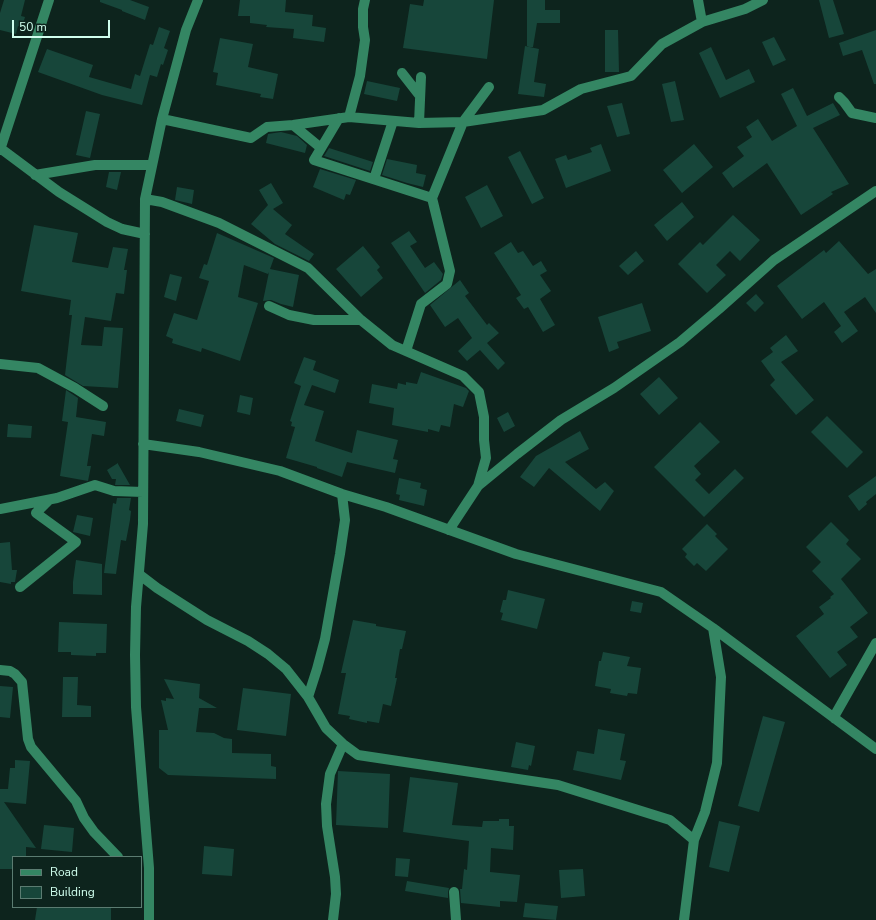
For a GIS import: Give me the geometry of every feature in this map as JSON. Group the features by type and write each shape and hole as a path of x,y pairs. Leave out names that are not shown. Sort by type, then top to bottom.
{"street":[{"path":"50,0 0,149 59,192 107,222 122,229 145,234"},
{"path":"149,920 136,707 135,655 136,607 140,575 143,492 146,199 162,120 186,30 198,0"},
{"path":"365,0 363,9 365,40 360,76 344,117 314,160 432,198"},
{"path":"698,0 702,22"},
{"path":"162,120 251,138 267,127 293,125 344,117 419,123 463,122 543,110 581,89 631,76 662,44 702,22 746,9 763,0"},
{"path":"402,73 420,96"},
{"path":"419,123 421,77"},
{"path":"406,351 421,304 447,284 450,271 432,198 463,122 489,87"},
{"path":"838,97 844,102 852,113 876,118"},
{"path":"374,179 393,121"},
{"path":"293,125 321,148"},
{"path":"35,174 95,165 152,165"},
{"path":"449,530 478,486 517,454 561,420 614,388 680,342 774,260 876,191"},
{"path":"146,199 162,202 219,223 308,268 361,320 392,345 463,376 479,392 484,417 486,458 478,486"},
{"path":"269,306 289,315 314,320 361,320"},
{"path":"0,364 38,368 75,388 103,406"},
{"path":"143,444 199,452 280,471 342,494 386,507 516,554 661,592 713,628 876,749"},
{"path":"0,509 57,498 95,485 114,491 143,492"},
{"path":"308,697 324,639 343,534 345,520 342,494"},
{"path":"20,587 76,542 36,513 49,500"},
{"path":"140,575 157,588 207,620 248,641 268,654 286,669 308,697 326,728 343,744 358,755 558,785 670,820 694,840"},
{"path":"684,920 694,840 710,794 717,763 721,677 713,628"},
{"path":"835,719 835,715 876,643"},
{"path":"0,670 10,671 22,682 28,740 31,747 76,801 84,818 94,832 117,856"},
{"path":"333,920 336,894 335,877 327,826 326,804 330,774 343,744"},
{"path":"454,892 456,920"}],"building":[{"path":"4,0 25,0 21,16 25,17 22,27 18,26 16,34 0,30 0,13"},
{"path":"100,0 130,0 149,7 145,20 100,2"},
{"path":"240,0 286,0 285,12 313,15 312,26 326,28 324,42 293,38 294,29 266,27 267,25 250,23 250,16 238,16"},
{"path":"424,0 494,0 487,59 403,48 410,4 423,6"},
{"path":"527,0 545,0 545,10 560,10 560,23 537,23 533,47 527,47"},
{"path":"819,0 833,0 844,34 829,38"},
{"path":"159,27 170,31 164,48 168,50 163,65 161,64 157,77 150,75 142,105 102,95 38,72 47,49 93,65 89,77 131,89 135,74 140,76 150,44 153,45"},
{"path":"605,30 618,30 619,72 605,72"},
{"path":"876,30 876,84 874,84 862,50 843,56 839,43"},
{"path":"774,37 786,60 773,66 762,42"},
{"path":"220,38 253,44 248,67 278,74 273,99 260,97 261,94 216,85 218,73 213,72"},
{"path":"525,46 539,49 534,82 546,84 544,97 518,94"},
{"path":"711,47 726,80 749,69 755,82 720,98 699,53"},
{"path":"367,81 400,88 397,101 364,94"},
{"path":"675,81 684,120 671,122 662,84"},
{"path":"793,88 807,116 833,103 840,115 813,128 849,184 831,192 833,194 801,215 767,163 733,188 722,173 744,156 737,147 752,137 746,127 758,119 772,141 797,126 781,94"},
{"path":"622,103 630,134 617,137 607,106"},
{"path":"86,111 100,114 90,158 76,155"},
{"path":"281,132 297,136 307,145 305,153 266,143 268,134"},
{"path":"601,144 611,171 566,188 555,159 566,155 568,160 592,152 590,148"},
{"path":"694,144 713,167 682,193 663,170"},
{"path":"329,148 373,162 370,171 324,156"},
{"path":"520,151 544,198 532,204 508,157"},
{"path":"387,159 417,165 416,173 426,175 423,187 382,175"},
{"path":"320,169 356,180 350,195 346,194 344,200 313,187"},
{"path":"109,172 121,172 117,190 106,187"},
{"path":"271,183 283,203 273,209 292,225 285,234 314,254 309,261 275,244 251,224 268,205 259,190"},
{"path":"487,185 503,216 481,228 465,197"},
{"path":"177,187 194,190 192,204 175,200"},
{"path":"682,202 694,217 667,241 654,225"},
{"path":"733,215 760,240 740,261 730,251 716,265 726,275 707,293 678,264 700,242 703,245"},
{"path":"34,225 78,233 72,262 108,268 113,247 128,249 124,270 127,270 124,294 116,293 111,321 85,317 81,345 102,346 104,327 123,328 118,388 83,386 65,375 72,315 69,315 71,300 21,291"},
{"path":"409,231 417,242 410,246 425,268 434,262 443,274 441,280 425,293 391,243"},
{"path":"217,233 274,258 270,269 299,275 293,307 271,300 263,301 269,272 268,274 244,265 238,297 258,303 240,361 202,348 201,352 172,343 173,339 166,336 174,313 197,320 209,281 199,278 204,264 207,265"},
{"path":"839,241 868,274 876,269 876,313 865,297 844,312 858,331 842,343 834,332 841,326 824,302 802,319 777,286 824,250 826,253"},
{"path":"511,242 518,253 523,251 533,266 541,261 547,271 540,275 551,291 540,299 555,325 543,332 528,307 524,309 516,298 521,295 494,253"},
{"path":"363,246 380,267 377,270 383,278 361,297 336,269"},
{"path":"636,251 644,261 628,275 619,266"},
{"path":"170,274 182,277 176,301 164,297"},
{"path":"460,280 469,293 465,296 487,325 489,323 499,333 487,343 505,363 498,370 480,350 467,361 458,351 472,338 458,318 445,327 430,305"},
{"path":"756,294 764,303 755,312 746,303"},
{"path":"642,303 651,331 617,342 619,348 609,352 598,317"},
{"path":"786,335 798,351 781,362 814,400 796,415 770,385 775,380 761,361 773,352 770,348"},
{"path":"304,357 316,361 313,370 339,380 335,393 312,385 304,405 324,411 315,441 352,453 357,430 398,440 393,459 398,460 395,473 347,462 342,477 317,467 286,458 295,427 291,426 292,422 290,421 301,386 294,383"},
{"path":"421,372 466,388 469,391 463,407 454,404 450,427 441,425 439,432 428,429 428,432 392,425 394,408 369,403 372,384 397,389 398,383 406,385 406,382 417,384"},
{"path":"659,377 678,398 659,415 640,394"},
{"path":"66,390 78,398 76,417 106,422 104,436 92,434 87,466 91,466 88,481 60,476 68,422 62,421"},
{"path":"240,395 253,398 250,415 237,412"},
{"path":"179,409 204,415 201,427 176,421"},
{"path":"508,412 515,426 504,432 497,418"},
{"path":"827,416 863,452 847,468 811,432"},
{"path":"700,422 720,442 694,466 701,474 695,480 709,494 735,469 744,478 704,517 654,467"},
{"path":"8,424 32,426 31,438 7,437"},
{"path":"580,431 589,449 565,462 596,489 605,482 614,491 600,511 549,468 534,487 520,477 536,456"},
{"path":"118,463 130,485 115,485 116,479 112,479 107,470"},
{"path":"876,476 876,494 866,502 867,504 859,511 848,496"},
{"path":"399,478 421,483 420,488 427,490 424,506 399,500 400,495 396,494"},
{"path":"117,498 131,498 129,510 131,511 130,520 126,541 121,540 116,574 104,573 113,503 116,504"},
{"path":"77,515 93,518 90,536 73,532"},
{"path":"831,522 849,540 846,544 861,559 841,579 868,613 850,627 858,637 837,652 847,665 830,678 796,636 824,614 819,607 834,594 812,571 821,562 806,547"},
{"path":"707,524 717,534 715,536 728,549 706,571 697,563 694,566 685,557 687,554 682,549"},
{"path":"10,542 12,570 17,570 15,582 11,582 11,584 0,582 0,543"},
{"path":"76,560 102,564 102,595 73,594"},
{"path":"508,590 545,599 537,629 501,620 503,613 500,612 503,600 506,600"},
{"path":"632,601 643,603 641,613 630,611"},
{"path":"353,620 376,624 376,626 406,631 402,649 400,649 395,678 397,678 391,706 383,704 379,723 367,721 367,723 349,719 350,716 338,714 346,673 341,673"},
{"path":"59,622 107,624 106,653 96,653 96,656 71,655 71,652 58,652"},
{"path":"603,652 630,657 627,666 641,668 637,694 628,693 627,696 610,693 611,689 595,686 599,661 601,661"},
{"path":"63,677 78,677 77,705 91,706 91,717 62,717"},
{"path":"164,679 200,684 199,698 217,708 199,708 196,732 214,733 224,738 232,739 232,753 271,754 271,766 276,767 276,779 168,775 159,768 159,730 168,730 161,700 166,701 166,698 174,699"},
{"path":"0,686 13,687 10,718 0,717"},
{"path":"243,688 291,694 286,736 237,730"},
{"path":"763,716 785,722 759,812 738,806"},
{"path":"598,729 625,734 620,760 626,761 621,780 573,770 577,751 594,754"},
{"path":"516,742 535,746 531,766 529,765 528,770 511,767"},
{"path":"15,760 30,761 26,804 4,802 36,848 26,847 26,856 12,856 12,869 0,869 0,789 8,789 10,768 15,768"},
{"path":"338,771 390,774 388,828 336,825"},
{"path":"410,777 458,783 452,825 482,827 483,821 499,821 499,819 509,819 509,826 514,826 513,850 491,848 490,872 520,875 517,902 500,901 500,907 461,903 460,889 462,889 464,869 467,870 469,841 403,832"},
{"path":"719,821 740,826 729,872 709,867"},
{"path":"44,825 74,828 72,852 41,849"},
{"path":"204,846 234,849 232,876 202,874"},
{"path":"396,858 410,859 408,877 395,876"},
{"path":"583,869 585,896 561,898 559,870"},
{"path":"407,881 449,888 448,898 405,891"},
{"path":"525,903 558,906 556,920 523,917"},
{"path":"37,908 111,908 111,920 35,920"}]}
